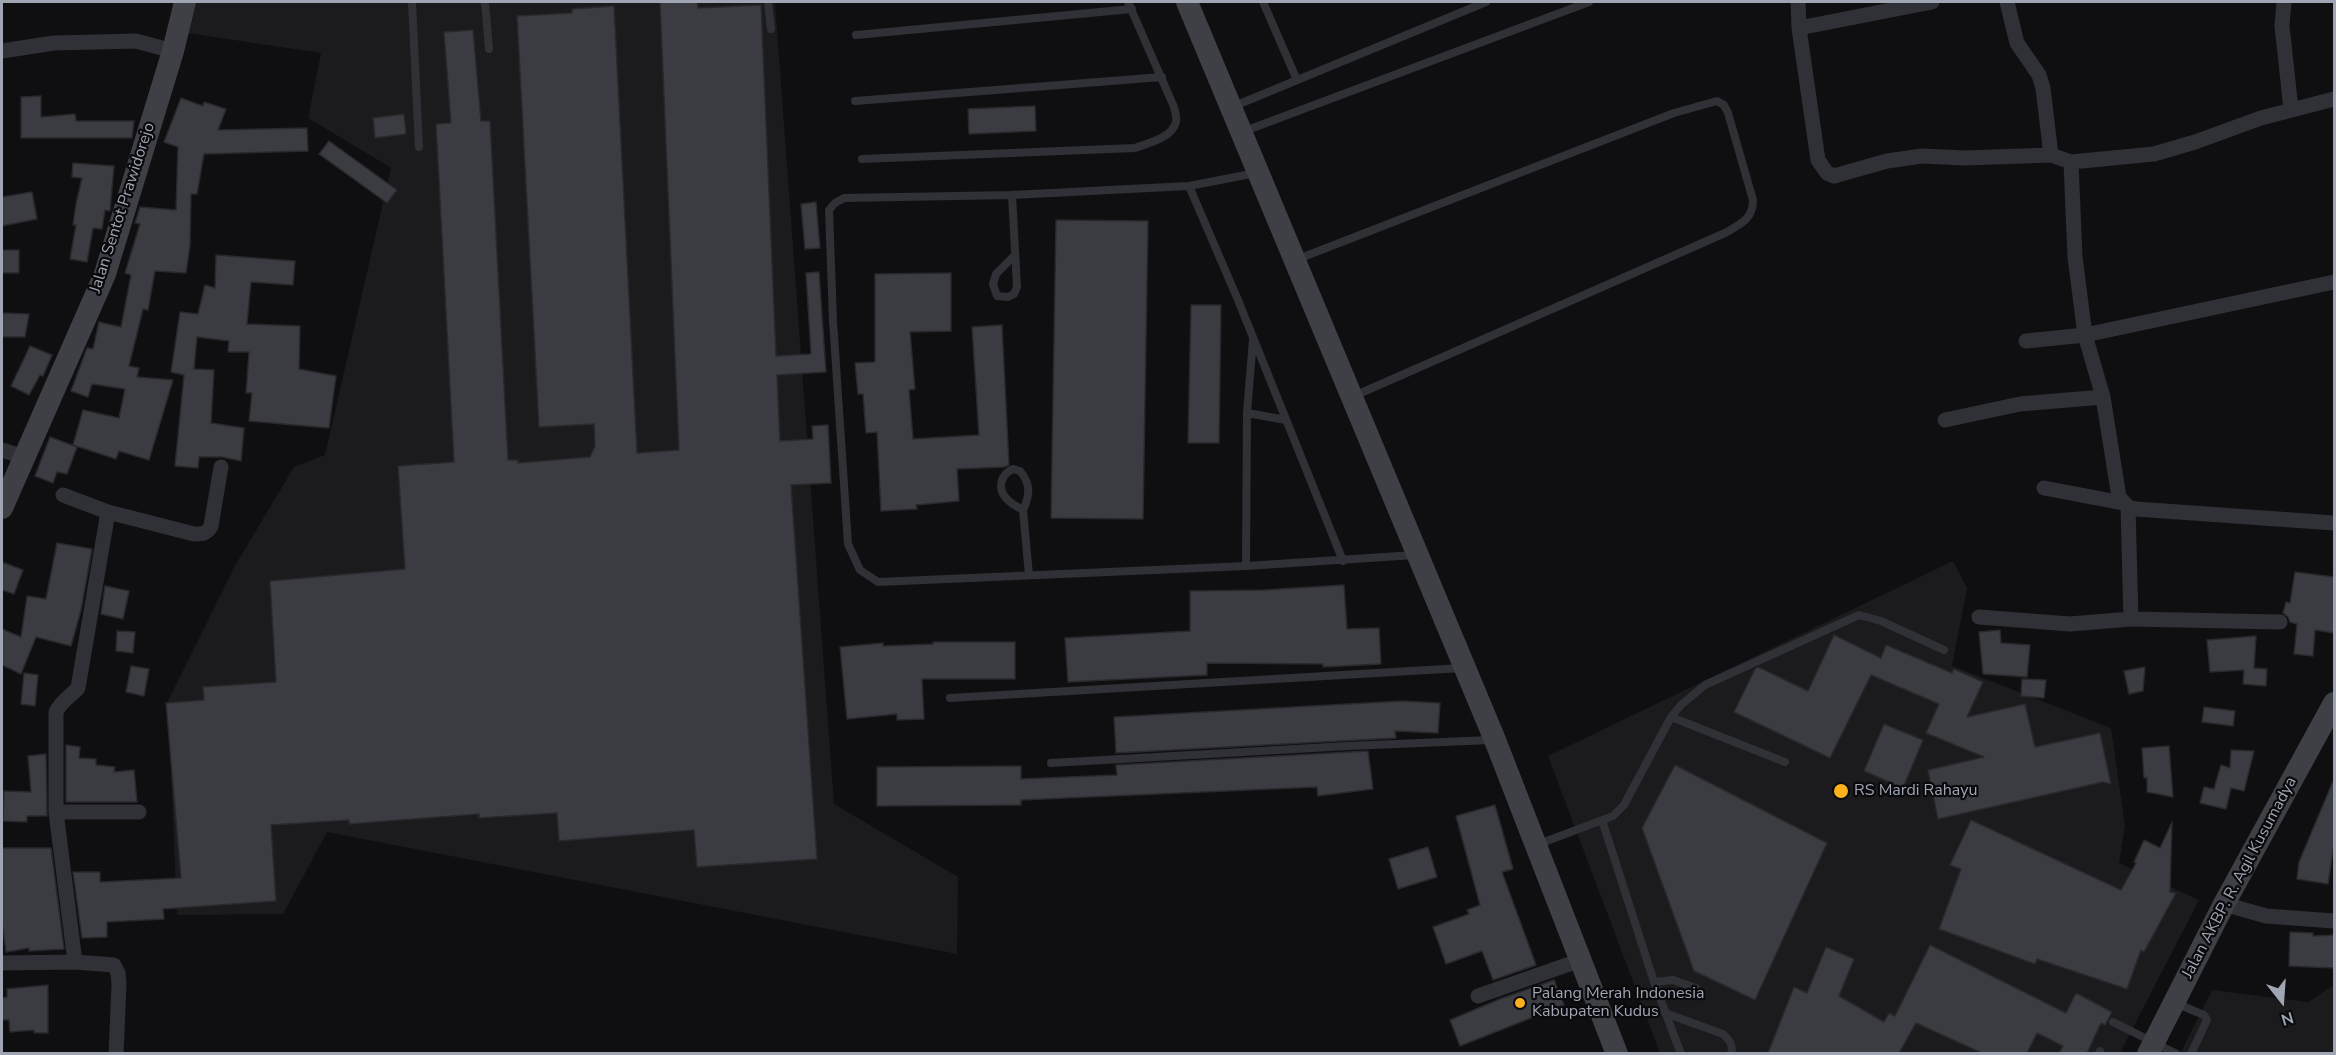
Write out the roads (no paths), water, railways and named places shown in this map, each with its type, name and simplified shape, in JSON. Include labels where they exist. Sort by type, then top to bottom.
[{"type":"main road","name":"Jalan Sentot Prawidorejo","points":[[2,508],[105,274],[173,51],[185,2]]},
{"type":"main road","points":[[1187,2],[1293,261],[1495,740],[1617,1053]]},
{"type":"main road","name":"Jalan AKBP. R. Agil Kusumadya","points":[[2151,1047],[2224,904],[2334,703]]},
{"type":"street","points":[[1798,2],[1799,28],[1818,160],[1827,173],[1834,176],[1887,161],[1922,156],[1965,158],[2051,155],[2071,162],[2154,154],[2175,149],[2261,118],[2334,99]]},
{"type":"street","points":[[1799,28],[1932,2]]},
{"type":"street","points":[[2007,2],[2017,43],[2039,75],[2043,88],[2051,155]]},
{"type":"street","points":[[2284,2],[2282,26],[2291,109]]},
{"type":"street","points":[[2,51],[54,43],[136,41],[173,51]]},
{"type":"street","points":[[2071,162],[2075,256],[2085,335],[2103,397],[2120,497],[2125,505],[2131,619]]},
{"type":"street","points":[[2026,341],[2085,335],[2334,282]]},
{"type":"street","points":[[1945,420],[2019,404],[2103,397]]},
{"type":"street","points":[[2,450],[24,457]]},
{"type":"street","points":[[63,495],[108,512],[194,534],[203,534],[209,531],[211,526],[221,467]]},
{"type":"street","points":[[2044,488],[2136,509],[2334,523]]},
{"type":"street","points":[[75,962],[56,812],[56,712],[61,702],[78,688],[108,512]]},
{"type":"street","points":[[1979,617],[2070,624],[2131,619],[2280,622]]},
{"type":"street","points":[[56,812],[139,812]]},
{"type":"street","points":[[2224,904],[2266,916],[2334,921]]},
{"type":"street","points":[[1478,996],[1581,960]]},
{"type":"street","points":[[2,963],[112,964],[117,968],[119,984],[116,1053]]},
{"type":"lane","points":[[412,2],[419,147]]},
{"type":"lane","points":[[485,2],[489,49]]},
{"type":"lane","points":[[768,2],[771,29]]},
{"type":"lane","points":[[1267,2],[1297,80]]},
{"type":"lane","points":[[1230,108],[1486,2]]},
{"type":"lane","points":[[1242,132],[1589,2]]},
{"type":"lane","points":[[856,35],[1130,5],[1174,107],[1176,122],[1170,132],[1158,140],[1135,148],[862,159]]},
{"type":"lane","points":[[855,101],[1162,77]]},
{"type":"lane","points":[[1293,261],[1674,113],[1717,101],[1728,113],[1753,200],[1753,210],[1744,222],[1725,233],[1352,397]]},
{"type":"lane","points":[[1257,172],[1189,186],[1012,195],[844,198],[835,202],[829,210],[833,321],[848,544],[860,570],[879,582],[1246,566],[1416,555]]},
{"type":"lane","points":[[1189,186],[1343,561]]},
{"type":"lane","points":[[1012,195],[1018,277],[1014,294],[1008,297],[998,296],[993,284],[996,274],[1015,255]]},
{"type":"lane","points":[[1246,566],[1247,413],[1253,338]]},
{"type":"lane","points":[[1247,413],[1286,420]]},
{"type":"lane","points":[[1023,510],[1005,498],[1001,488],[1002,478],[1007,471],[1013,469],[1020,471],[1029,486],[1028,499],[1023,510],[1029,575]]},
{"type":"lane","points":[[1536,845],[1613,816],[1624,806],[1671,717],[1680,705],[1705,685],[1859,615],[1881,621],[1944,650]]},
{"type":"lane","points":[[950,698],[1464,668]]},
{"type":"lane","points":[[1671,717],[1785,762]]},
{"type":"lane","points":[[1052,763],[1495,740]]},
{"type":"lane","points":[[1602,820],[1654,982],[1681,1053]]},
{"type":"lane","points":[[1654,982],[1673,980],[1696,988]]},
{"type":"lane","points":[[2174,1002],[2204,1015],[2207,1020],[2191,1053]]},
{"type":"lane","points":[[1665,1013],[1723,1034],[1730,1041],[1731,1053]]},
{"type":"lane","points":[[2113,1022],[2151,1047],[2177,1053]]},
{"type":"place","name":"RS Mardi Rahayu","points":[[1841,791]]},
{"type":"place","name":"Palang Merah Indonesia Kabupaten Kudus","points":[[1520,1003]]}]
